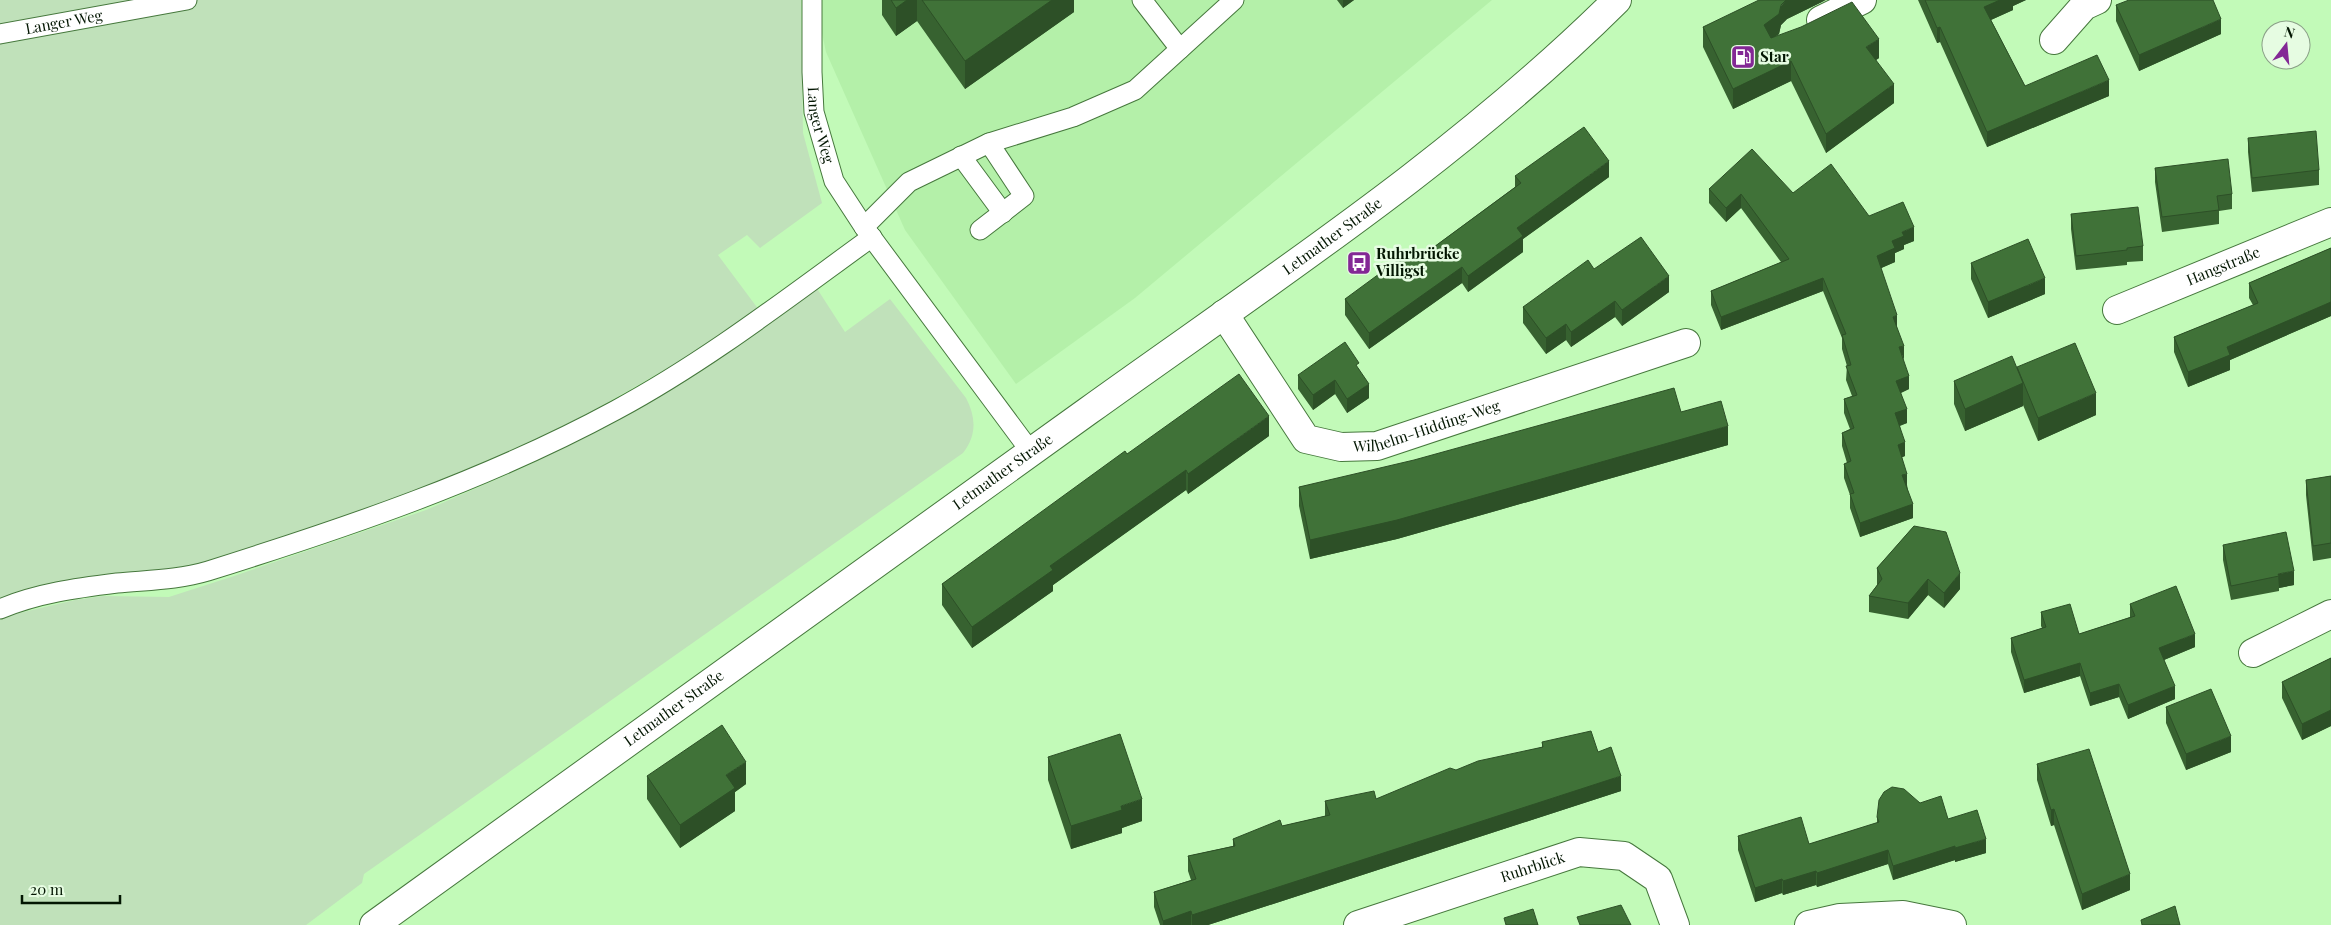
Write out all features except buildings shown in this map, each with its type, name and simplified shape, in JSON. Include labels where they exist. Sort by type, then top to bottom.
[{"type":"main road","name":"Letmather Straße","points":[[374,925],[1224,314],[1448,150],[1564,52],[1617,0]]},
{"type":"main road","points":[[1802,29],[1862,0]]},
{"type":"main road","points":[[2054,40],[2084,6],[2097,0]]},
{"type":"main road","name":"Hangstraße","points":[[2117,310],[2331,222]]},
{"type":"main road","name":"Wilhelm-Hidding-Weg","points":[[1224,314],[1306,439],[1340,447],[1377,446],[1686,344]]},
{"type":"main road","points":[[2253,653],[2331,614]]},
{"type":"main road","name":"Ruhrblick","points":[[1358,925],[1579,852],[1624,856],[1658,880],[1675,925]]},
{"type":"main road","points":[[1809,925],[1840,918],[1903,915],[1952,925]]},
{"type":"lane","name":"Langer Weg","points":[[0,34],[187,0]]},
{"type":"lane","name":"Langer Weg","points":[[812,0],[814,112],[834,181],[868,232],[1030,452]]},
{"type":"lane","points":[[1142,0],[1180,49]]},
{"type":"lane","points":[[0,609],[44,593],[119,583],[163,581],[205,572],[332,530],[438,492],[540,450],[618,409],[716,349],[868,232],[909,182],[989,143],[1073,117],[1135,90],[1234,0]]},
{"type":"lane","points":[[980,230],[1024,196],[989,143]]},
{"type":"lane","points":[[961,156],[1003,213]]},
{"type":"shaded area","points":[[0,0],[801,0],[803,133],[822,203],[760,248],[747,235],[718,255],[759,310],[694,353],[556,432],[420,491],[209,562],[0,602]]},
{"type":"shaded area","points":[[815,0],[1492,0],[1135,298],[1016,384],[905,230],[826,52]]},
{"type":"shaded area","points":[[816,287],[845,332],[890,299],[966,398],[972,412],[974,426],[971,439],[963,453],[364,874],[362,883],[306,925],[0,925],[0,620],[15,614],[75,600],[103,596],[169,597],[426,510],[527,466],[611,423],[714,362]]},
{"type":"place","name":"Star","points":[[1743,57]]},
{"type":"place","name":"Ruhrbrücke Villigst","points":[[1359,263]]}]
